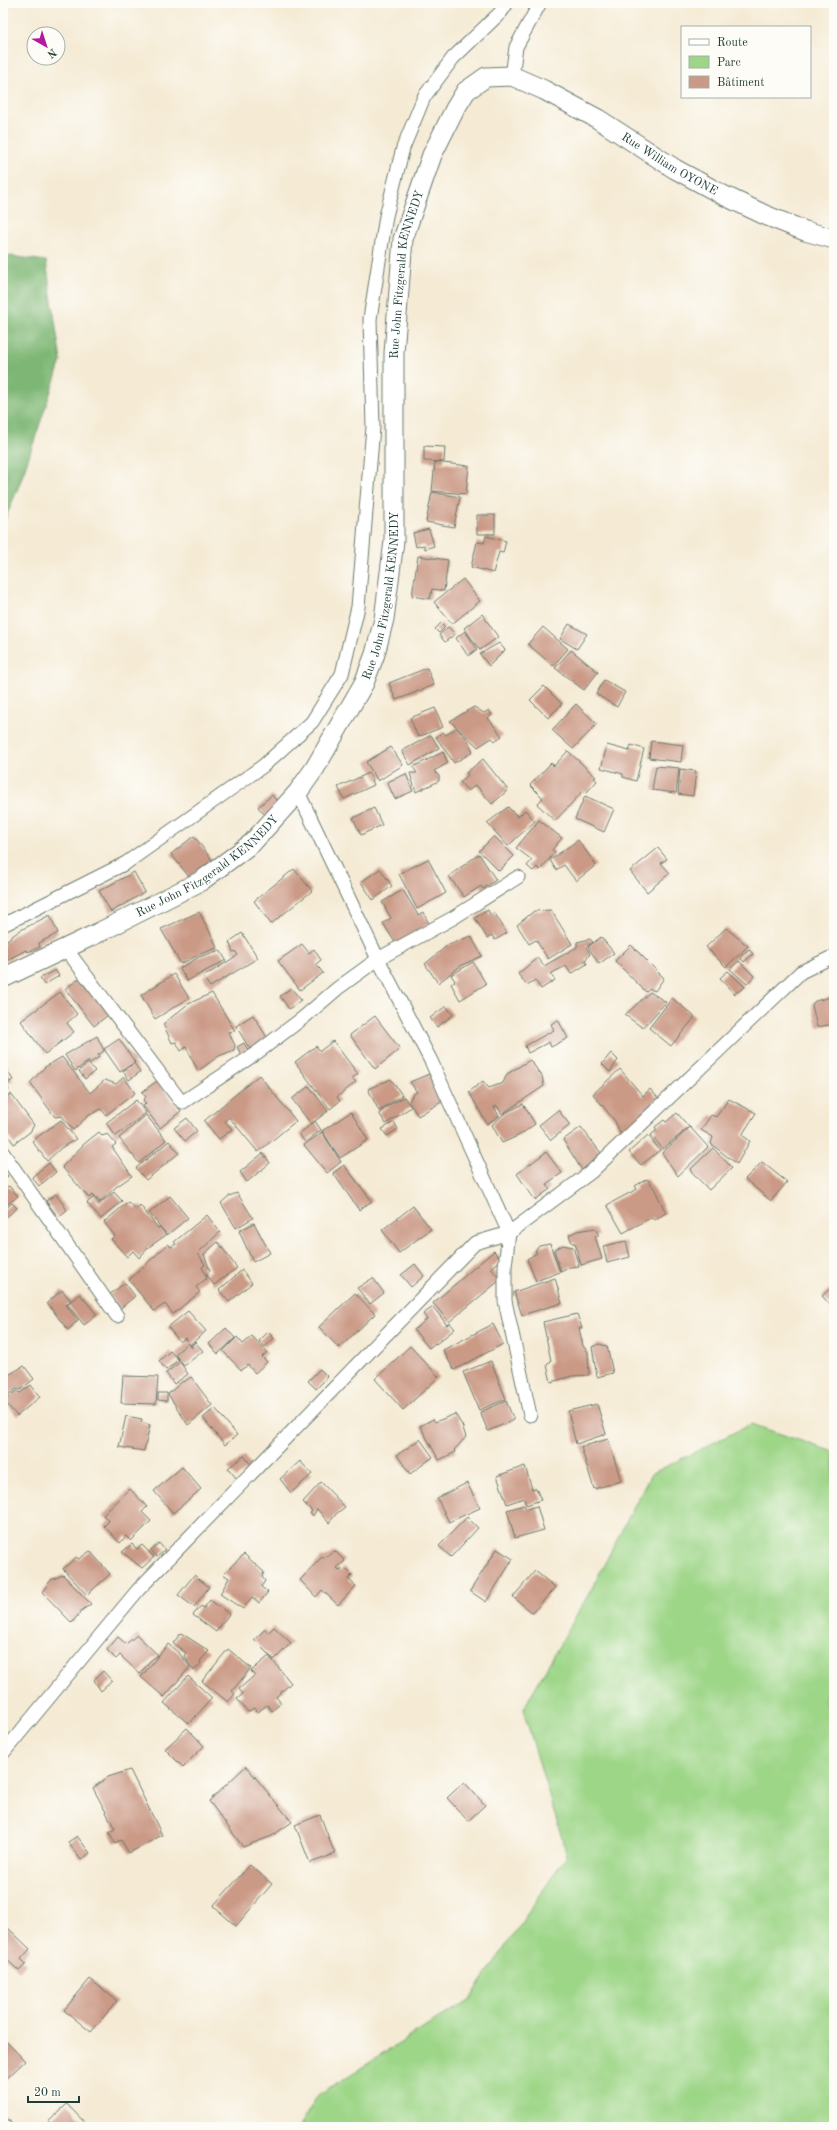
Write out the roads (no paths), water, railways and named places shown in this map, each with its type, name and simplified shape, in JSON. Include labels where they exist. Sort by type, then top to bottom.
[{"type":"street","points":[[3,925],[126,864],[263,766],[312,722],[342,674],[358,607],[373,427],[370,319],[386,216],[403,148],[424,97],[453,58],[501,12],[507,3]]},
{"type":"street","points":[[512,76],[516,47],[540,3]]},
{"type":"street","name":"Rue William OYONE","points":[[512,76],[544,90],[610,126],[675,169],[723,195],[765,215],[805,231],[834,239]]},
{"type":"street","name":"Rue John Fitzgerald KENNEDY","points":[[3,978],[66,949],[201,880],[252,843],[298,792],[315,768],[364,683],[375,654],[384,619],[394,541],[394,353],[403,239],[432,155],[466,91],[486,77],[512,76]]},
{"type":"street","points":[[298,792],[378,959],[431,1061],[509,1233],[505,1266],[504,1302],[530,1415]]},
{"type":"street","points":[[66,949],[179,1099],[183,1102],[258,1052],[303,1018],[338,988],[378,959],[453,918],[518,877]]},
{"type":"street","points":[[3,1753],[138,1590],[210,1514],[475,1243],[509,1233],[591,1172],[802,972],[833,956]]},
{"type":"street","points":[[3,1153],[116,1316]]}]
